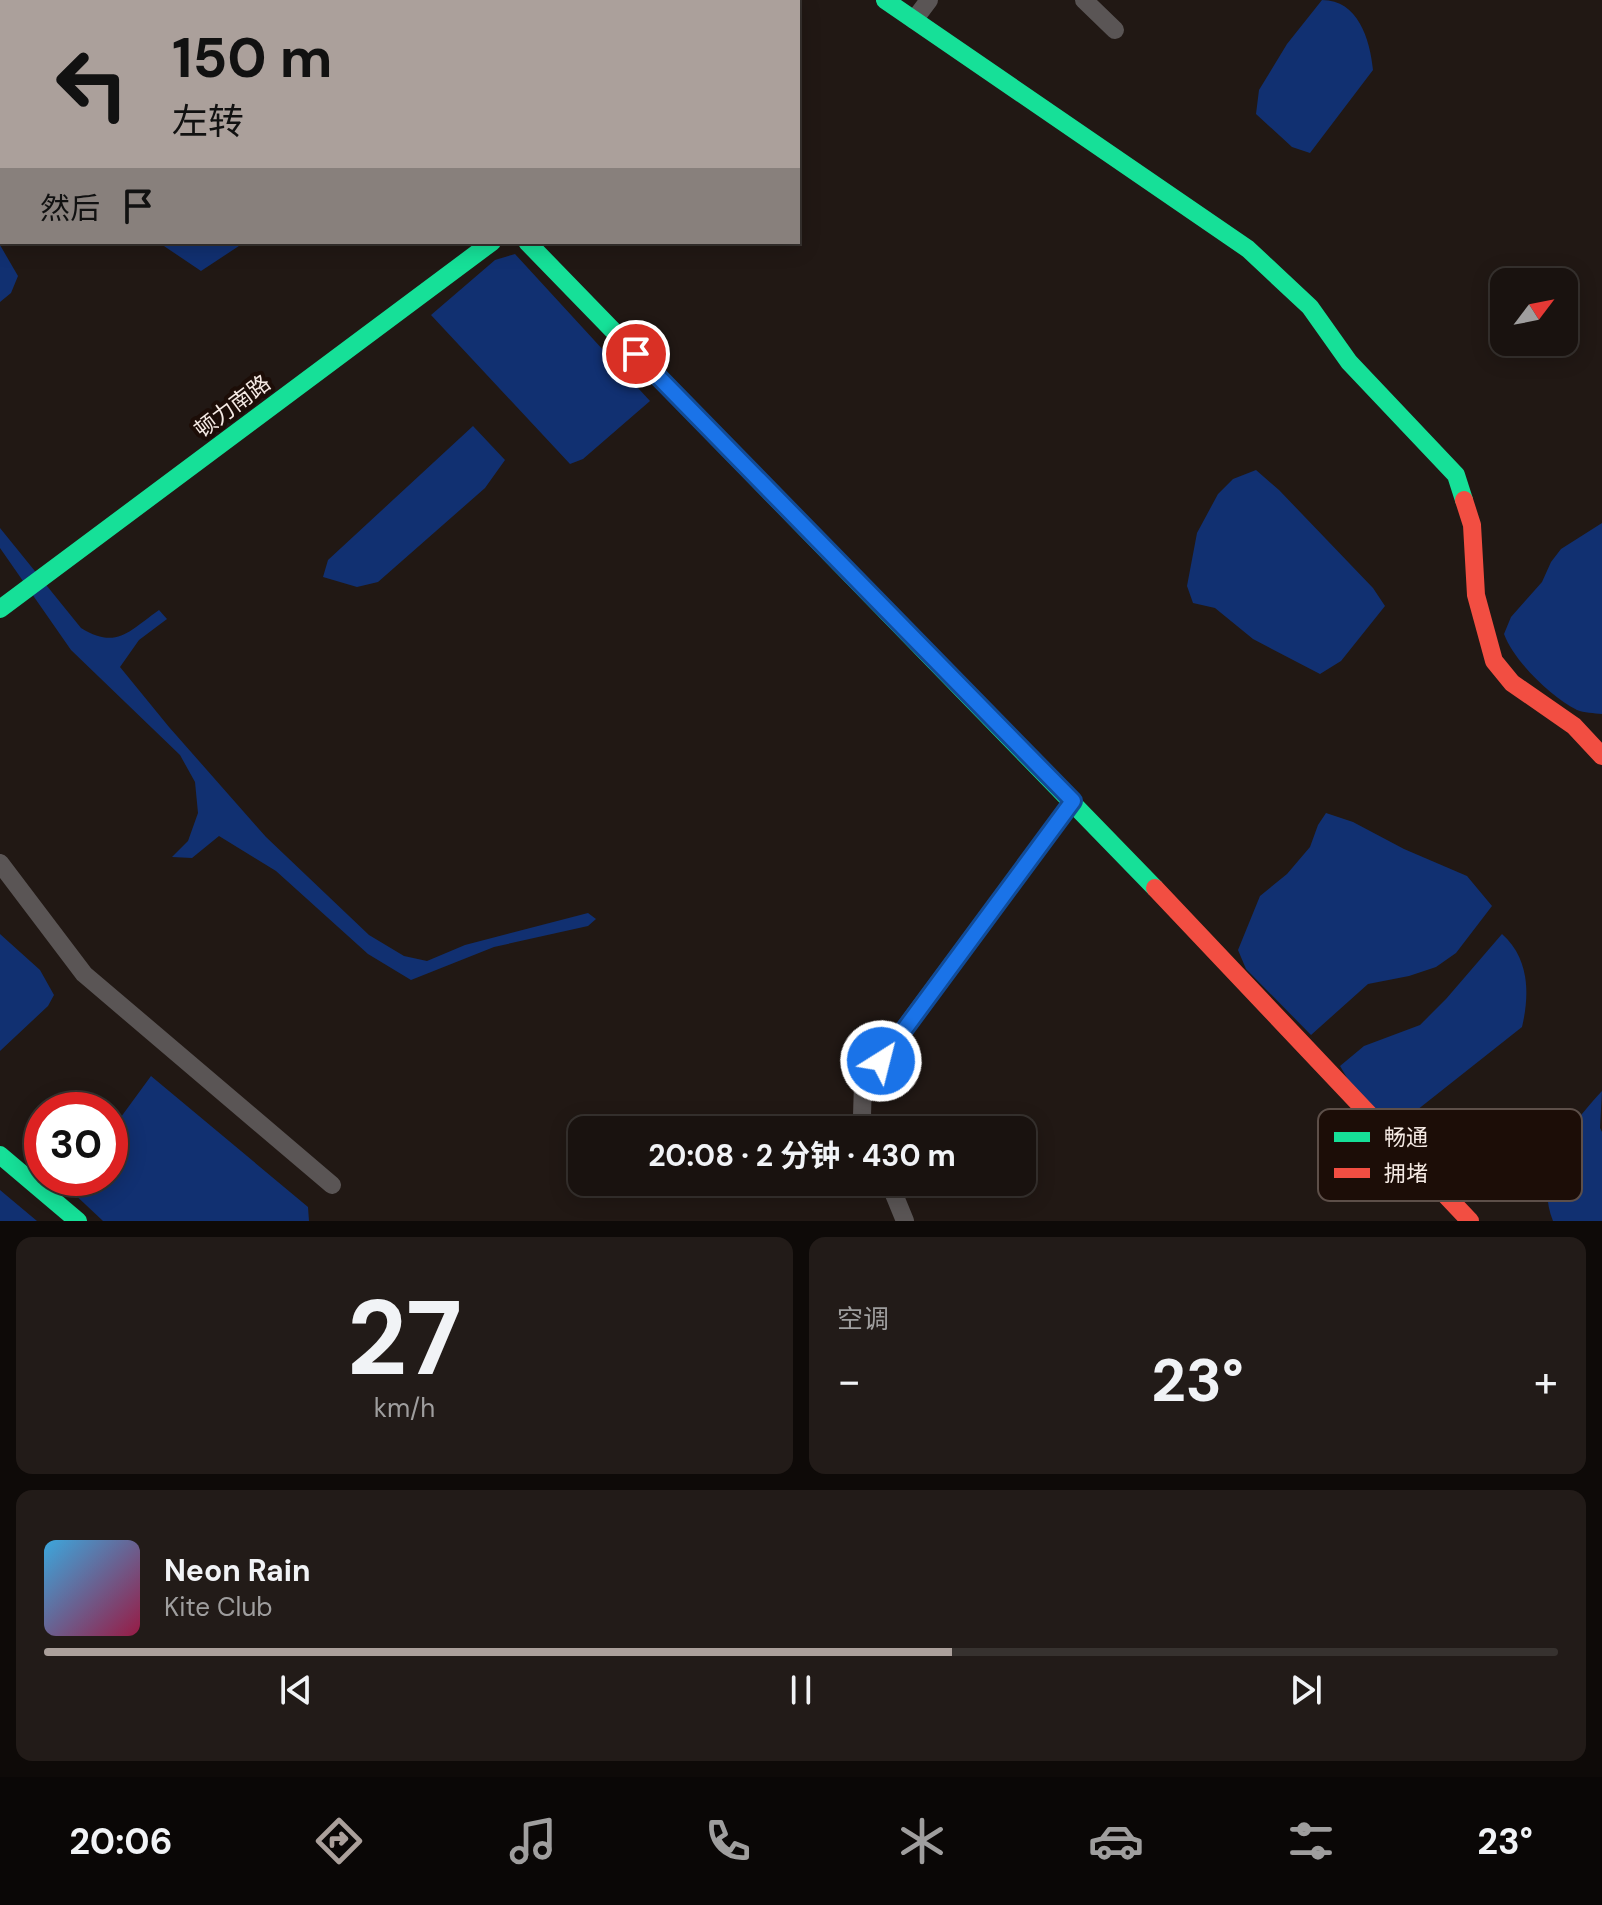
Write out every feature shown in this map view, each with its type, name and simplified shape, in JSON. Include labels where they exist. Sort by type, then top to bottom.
[{"type":"street","points":[[885,0],[1248,249],[1310,307],[1349,362],[1456,475],[1472,525],[1476,595],[1494,661],[1512,683],[1574,726],[1602,756]]},
{"type":"street","points":[[914,20],[929,0]]},
{"type":"street","points":[[1084,0],[1115,30]]},
{"type":"street","name":"顿力南路","points":[[0,609],[489,244]]},
{"type":"street","points":[[529,244],[1073,801],[1364,1109]]},
{"type":"street","points":[[862,1116],[863,1084],[1073,801]]},
{"type":"street","points":[[0,863],[84,974],[332,1185]]},
{"type":"street","points":[[0,1155],[78,1221]]},
{"type":"street","points":[[895,1196],[905,1221]]},
{"type":"street","points":[[1451,1201],[1470,1221]]},
{"type":"water","points":[[1322,0],[1345,7],[1360,23],[1369,46],[1373,70],[1310,153],[1292,147],[1256,114],[1259,90],[1287,44]]},
{"type":"water","points":[[161,244],[242,244],[201,271]]},
{"type":"water","points":[[0,245],[18,276],[11,293],[0,302]]},
{"type":"water","points":[[515,254],[650,401],[583,459],[570,464],[431,315],[495,260]]},
{"type":"water","points":[[473,426],[505,460],[485,488],[378,582],[357,587],[323,577],[328,560]]},
{"type":"water","points":[[1256,470],[1373,588],[1385,606],[1341,661],[1320,674],[1253,639],[1215,608],[1193,603],[1187,586],[1197,533],[1218,494],[1233,479]]},
{"type":"water","points":[[1602,523],[1602,714],[1577,710],[1556,696],[1534,677],[1504,634],[1511,617],[1542,582],[1561,549]]},
{"type":"water","points":[[0,528],[81,628],[114,638],[131,631],[159,610],[167,619],[139,640],[120,667],[266,837],[369,935],[404,956],[427,961],[465,945],[588,913],[596,919],[588,926],[494,947],[411,980],[368,954],[276,871],[219,836],[192,858],[172,857],[188,841],[198,813],[195,782],[180,755],[71,650],[0,548]]},
{"type":"water","points":[[1326,813],[1353,822],[1404,849],[1467,876],[1492,906],[1456,953],[1436,967],[1368,984],[1311,1035],[1246,969],[1238,950],[1260,896],[1287,874],[1310,847]]},
{"type":"water","points":[[0,934],[40,970],[54,995],[48,1006],[0,1051]]},
{"type":"water","points":[[1502,934],[1511,943],[1525,977],[1526,1002],[1522,1027],[1418,1109],[1365,1109],[1340,1066],[1364,1046],[1420,1025]]},
{"type":"water","points":[[151,1076],[308,1207],[309,1221],[103,1221],[76,1196],[128,1196],[128,1107]]},
{"type":"water","points":[[1602,1091],[1602,1221],[1553,1221],[1548,1201],[1582,1201],[1582,1114]]},
{"type":"water","points":[[0,1190],[37,1221],[0,1221]]},
{"type":"traffic: fast","points":[[885,0],[1248,249],[1310,307],[1349,362],[1456,475],[1464,500]]},
{"type":"traffic: fast","points":[[0,609],[489,244]]},
{"type":"traffic: fast","points":[[529,244],[1155,888]]},
{"type":"traffic: fast","points":[[0,1155],[78,1221]]},
{"type":"traffic: jam","points":[[1464,500],[1472,525],[1476,595],[1494,661],[1512,683],[1574,726],[1602,756]]},
{"type":"traffic: jam","points":[[1155,888],[1364,1109]]},
{"type":"traffic: jam","points":[[1451,1201],[1470,1221]]},
{"type":"route","points":[[636,354],[1073,801],[881,1061]]}]
